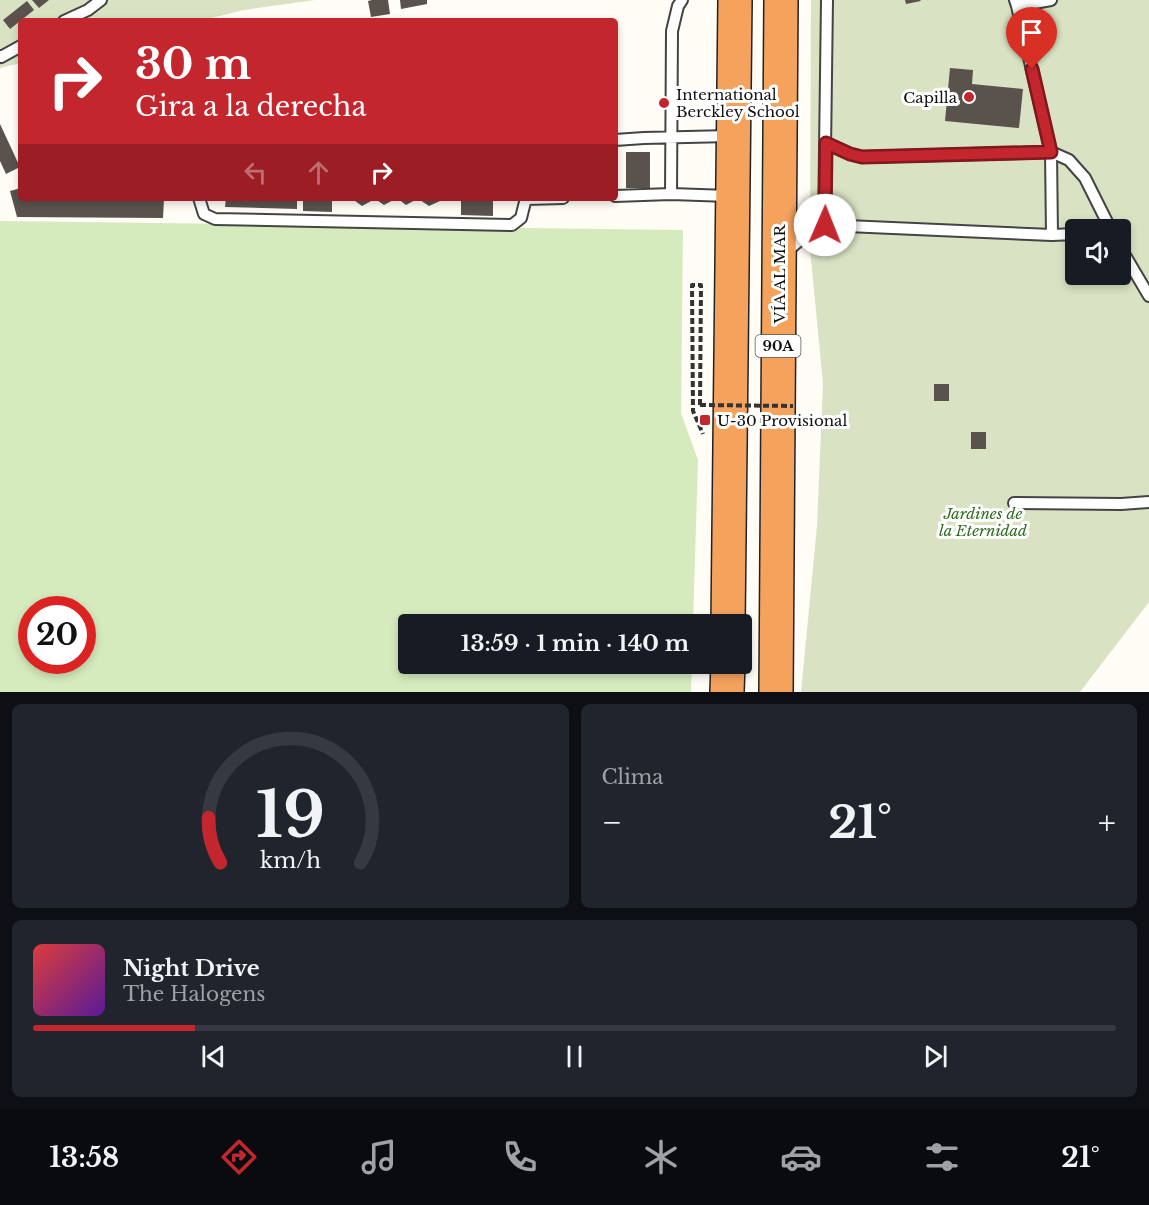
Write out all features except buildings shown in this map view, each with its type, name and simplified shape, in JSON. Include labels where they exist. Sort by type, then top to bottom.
[{"type":"highway","points":[[728,614],[735,0]]},
{"type":"highway","name":"VÍA AL MAR","points":[[776,692],[781,0]]},
{"type":"highway","points":[[727,692],[728,674]]},
{"type":"lane","points":[[71,18],[88,10],[101,0]]},
{"type":"lane","points":[[671,194],[672,32],[678,6],[682,0]]},
{"type":"lane","points":[[825,225],[827,0]]},
{"type":"lane","points":[[1051,0],[1016,3],[1051,152],[1052,235]]},
{"type":"lane","points":[[0,56],[18,48]]},
{"type":"lane","points":[[618,140],[733,136]]},
{"type":"lane","points":[[826,143],[862,157],[1051,152],[1069,160],[1085,178],[1106,219]]},
{"type":"lane","points":[[618,196],[671,194],[733,196]]},
{"type":"lane","points":[[200,201],[204,214],[214,219],[512,225],[521,218],[525,201]]},
{"type":"lane","points":[[779,258],[805,236],[825,225],[1065,234]]},
{"type":"lane","points":[[1131,266],[1149,296]]},
{"type":"lane","points":[[1014,503],[1149,502]]},
{"type":"path","points":[[693,411],[692,285],[701,285],[700,405],[793,406]]},
{"type":"green space","points":[[0,0],[315,0],[244,10],[211,18],[18,18],[18,64],[0,68]]},
{"type":"green space","name":"Jardines de la Eternidad","points":[[811,0],[1149,0],[1149,602],[1080,692],[801,692],[817,526],[823,384],[810,249]]},
{"type":"green space","points":[[0,221],[683,230],[681,413],[698,460],[693,614],[398,614],[398,674],[692,674],[691,692],[0,692]]},
{"type":"place","name":"Capilla","points":[[969,97]]},
{"type":"place","name":"International Berckley School","points":[[664,103]]},
{"type":"place","name":"U-30 Provisional","points":[[705,420]]},
{"type":"route","points":[[825,225],[826,143],[862,157],[1051,152],[1032,69]]}]
